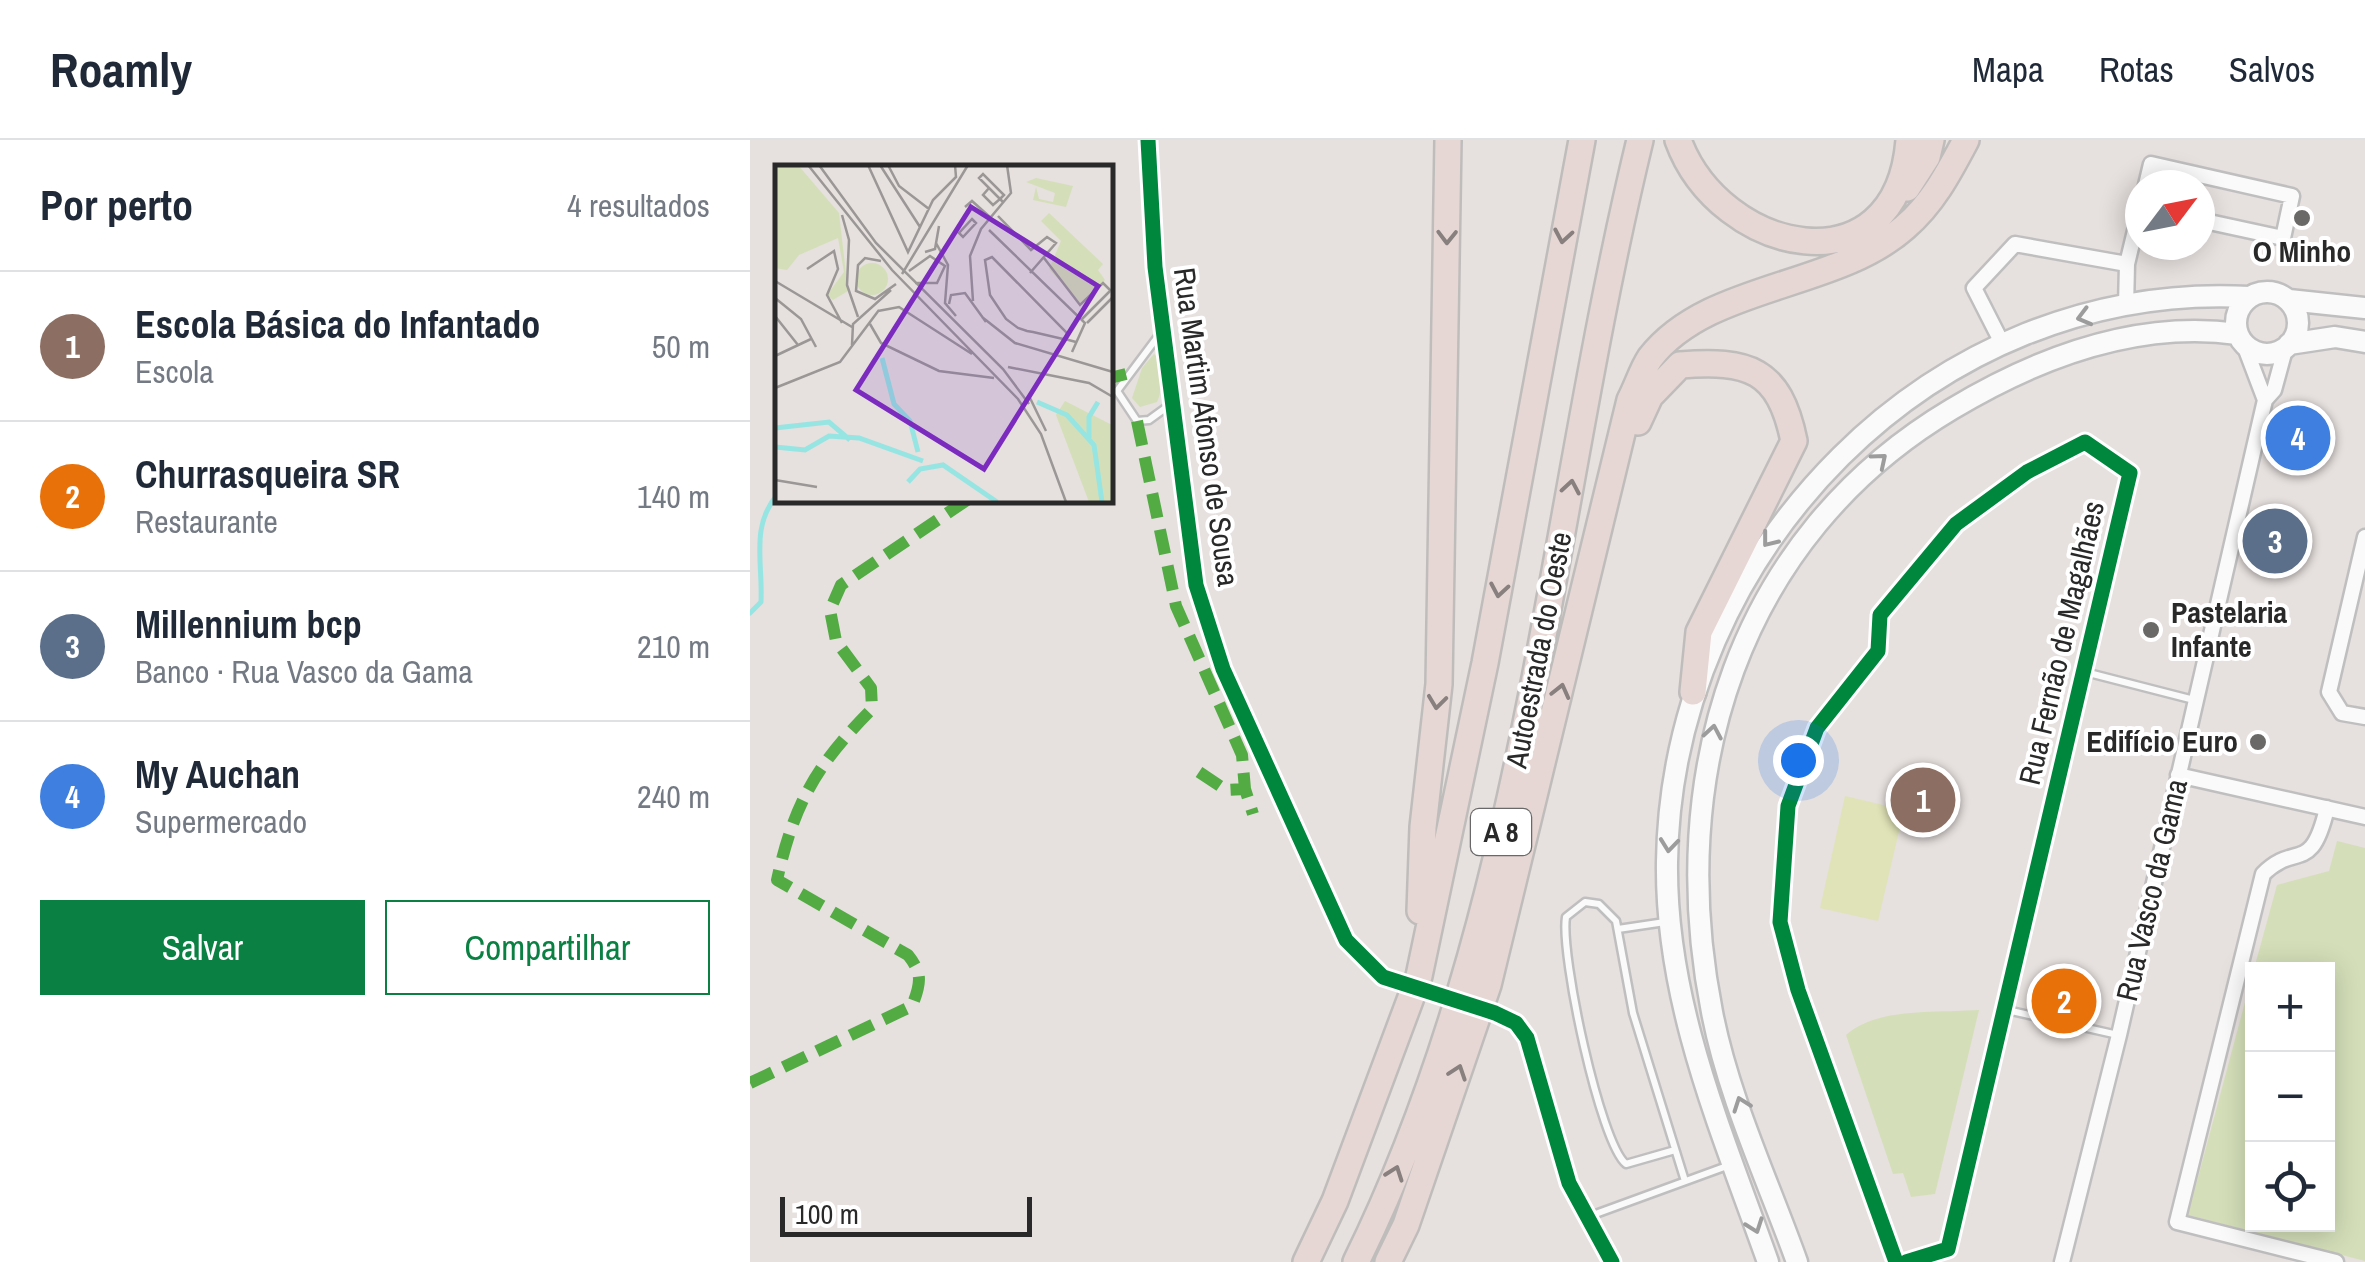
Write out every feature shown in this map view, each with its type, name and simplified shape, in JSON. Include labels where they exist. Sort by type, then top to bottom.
[{"type":"highway","points":[[1419,976],[1422,827],[1440,665],[1448,140]]},
{"type":"highway","name":"Autoestrada do Oeste","points":[[1306,1262],[1335,1201],[1419,976],[1485,663],[1582,140]]},
{"type":"highway","name":"Autoestrada do Oeste","points":[[1356,1262],[1380,1212],[1465,982],[1538,673],[1588,385],[1640,140]]},
{"type":"highway","points":[[1678,140],[1689,170],[1714,202],[1745,224],[1784,238],[1814,242],[1844,240],[1886,210],[1916,177],[1931,140]]},
{"type":"highway","points":[[1886,210],[1904,170],[1909,140]]},
{"type":"highway","points":[[1388,1262],[1406,1225],[1488,985],[1616,472],[1630,400],[1650,359],[1688,325],[1858,258],[1904,228],[1936,194],[1966,140]]},
{"type":"highway","points":[[1616,472],[1650,396],[1680,365],[1729,361],[1765,377],[1788,410],[1794,441],[1698,632],[1692,692]]},
{"type":"main road","points":[[1768,1262],[1686,1024],[1671,921],[1668,846],[1692,692],[1756,556],[1840,456],[1896,407],[2003,345],[2126,307],[2206,296],[2250,297],[2270,292],[2289,300],[2365,308]]},
{"type":"main road","points":[[2240,338],[2237,314],[2250,297]]},
{"type":"main road","points":[[2288,345],[2298,322],[2289,300]]},
{"type":"main road","points":[[1797,1262],[1712,1017],[1702,956],[1696,862],[1717,708],[1740,650],[1780,572],[1818,521],[1859,478],[1918,431],[2028,369],[2108,342],[2154,333],[2206,330],[2240,338],[2268,354],[2288,345],[2335,337],[2365,342]]},
{"type":"main road","points":[[1797,504],[1818,521]]},
{"type":"street","name":"Rua Martim Afonso de Sousa","points":[[1148,140],[1155,267],[1166,326],[1171,404],[1196,585],[1223,669],[1346,940],[1383,977]]},
{"type":"street","points":[[2150,170],[2152,164],[2178,170]]},
{"type":"street","points":[[2215,178],[2292,196],[2283,238],[2215,223]]},
{"type":"street","points":[[2003,345],[1974,288],[2015,244],[2127,264]]},
{"type":"street","points":[[2126,307],[2128,260]]},
{"type":"street","points":[[2240,338],[2265,400]]},
{"type":"street","name":"Rua Vasco da Gama","points":[[2062,1262],[2120,1035],[2265,400],[2274,390],[2288,345]]},
{"type":"street","name":"Rua Fernão de Magalhães","points":[[1896,1262],[1798,990],[1780,922],[1788,806],[1817,728],[1878,651],[1880,615],[1956,524],[2026,472],[2085,442],[2130,473],[1948,1249],[1906,1262]]},
{"type":"street","points":[[2365,537],[2329,692],[2342,712],[2365,717]]},
{"type":"street","points":[[2178,775],[2365,816]]},
{"type":"street","points":[[2327,808],[2317,843],[2300,857],[2264,874],[2177,1222],[2336,1262]]},
{"type":"street","points":[[1496,1013],[1516,1024],[1527,1038],[1569,1183],[1612,1262]]},
{"type":"lane","points":[[1166,326],[1117,392],[1137,421],[1149,420],[1171,404]]},
{"type":"lane","points":[[2084,671],[2196,700]]},
{"type":"lane","points":[[1675,1150],[1626,1164],[1619,1158],[1599,1104],[1574,1004],[1564,932],[1566,917],[1586,902],[1609,910],[1618,930],[1632,1013],[1685,1181]]},
{"type":"lane","points":[[1618,930],[1671,921]]},
{"type":"lane","points":[[2007,1010],[2120,1035]]},
{"type":"lane","points":[[1590,1216],[1733,1164]]},
{"type":"green space","points":[[1154,354],[1162,369],[1159,396],[1157,402],[1140,407],[1132,398],[1142,368]]},
{"type":"green space","points":[[1845,796],[1904,810],[1878,921],[1820,908]]},
{"type":"green space","points":[[2337,841],[2365,848],[2365,1261],[2253,1232],[2335,1232],[2335,962],[2256,962],[2277,885],[2329,871]]},
{"type":"green space","points":[[2245,1002],[2245,1230],[2188,1215]]},
{"type":"green space","points":[[1979,1010],[1935,1194],[1911,1197],[1903,1173],[1893,1174],[1846,1035],[1859,1026],[1891,1016]]},
{"type":"waterway","points":[[750,613],[761,602],[761,532],[775,498]]},
{"type":"tunnel","points":[[1383,977],[1461,1002]]},
{"type":"marked path","points":[[1112,378],[1126,374]]},
{"type":"marked path","points":[[1137,421],[1176,606],[1242,755],[1245,789],[1253,814]]},
{"type":"marked path","points":[[750,1083],[912,1006],[915,998],[918,973],[908,955],[777,880],[791,829],[810,786],[836,748],[872,709],[871,688],[836,641],[830,610],[841,585],[964,502]]},
{"type":"marked path","points":[[1199,772],[1226,790],[1245,789]]},
{"type":"cycle path","points":[[1148,140],[1155,267],[1196,585],[1223,669],[1346,940],[1383,977],[1495,1013],[1516,1023],[1527,1038],[1569,1183],[1612,1262]]},
{"type":"cycle path","points":[[1896,1262],[1798,990],[1780,922],[1788,806],[1817,728],[1878,651],[1880,615],[1956,524],[2027,472],[2085,442],[2130,473],[1948,1249],[1906,1262]]},
{"type":"place","name":"O Minho","points":[[2302,218]]},
{"type":"place","name":"My Auchan","points":[[2298,438]]},
{"type":"place","name":"Millennium bcp","points":[[2275,541]]},
{"type":"place","name":"Pastelaria Infante","points":[[2151,630]]},
{"type":"place","name":"Edifício Euro","points":[[2258,742]]},
{"type":"place","name":"Escola Básica do Infantado","points":[[1923,800]]},
{"type":"place","name":"Churrasqueira SR","points":[[2064,1001]]}]
